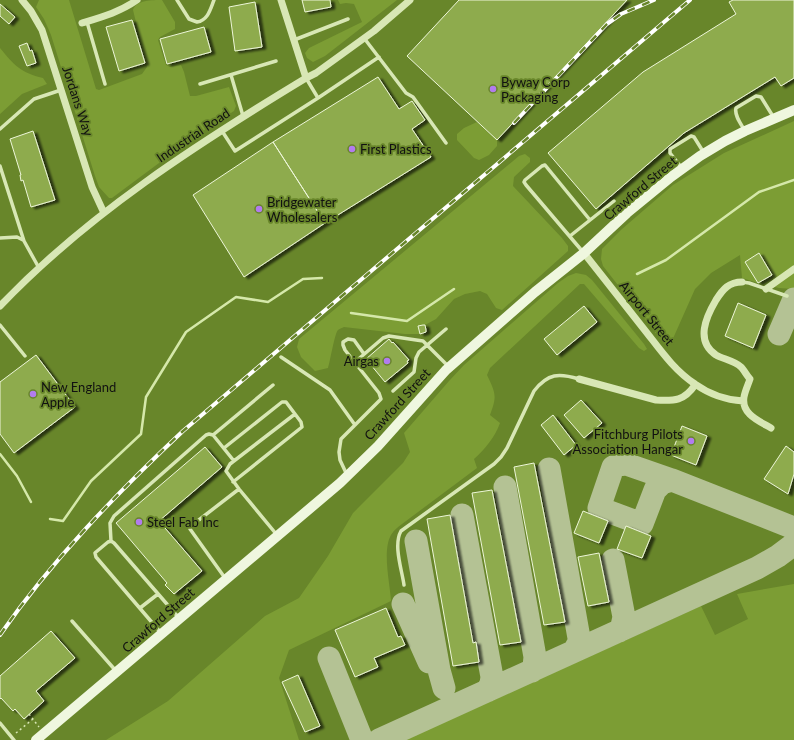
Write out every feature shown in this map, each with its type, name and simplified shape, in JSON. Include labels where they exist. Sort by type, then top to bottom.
[{"type":"main road","name":"Crawford Street","points":[[36,740],[348,476],[378,446],[449,367],[535,292],[584,253],[627,213],[682,169],[705,153],[745,131],[794,110]]},
{"type":"street","name":"Jordans Way","points":[[22,0],[31,11],[42,30],[92,187],[104,213]]},
{"type":"street","points":[[84,23],[117,12],[137,0]]},
{"type":"street","points":[[280,0],[306,78]]},
{"type":"street","name":"Industrial Road","points":[[0,306],[39,268],[104,213],[221,130],[306,78],[316,74],[364,38],[410,0]]},
{"type":"street","name":"Airport Street","points":[[584,253],[673,365],[685,377],[695,384],[723,398],[744,401]]},
{"type":"street","points":[[766,289],[794,269]]},
{"type":"street","points":[[742,282],[733,283],[724,288],[715,302],[703,331],[711,351],[740,367],[750,380],[744,396],[745,409],[750,416],[771,428]]},
{"type":"street","points":[[580,379],[656,400],[669,401],[689,394],[695,384]]},
{"type":"lane","points":[[177,0],[189,19],[197,22],[205,19],[214,0]]},
{"type":"lane","points":[[294,40],[348,19]]},
{"type":"lane","points":[[84,23],[106,84]]},
{"type":"lane","points":[[364,38],[406,93],[413,97],[446,143]]},
{"type":"lane","points":[[221,130],[236,151],[378,57]]},
{"type":"lane","points":[[200,84],[276,62]]},
{"type":"lane","points":[[230,75],[243,116]]},
{"type":"lane","points":[[306,78],[318,98]]},
{"type":"lane","points":[[0,129],[34,99],[61,90]]},
{"type":"lane","points":[[745,131],[735,114],[735,110],[756,96],[761,96],[774,119]]},
{"type":"lane","points":[[682,169],[670,153],[670,149],[691,136],[694,137],[705,153]]},
{"type":"lane","points":[[584,253],[524,182],[545,165],[590,220]]},
{"type":"lane","points":[[0,166],[24,241],[39,268]]},
{"type":"lane","points":[[570,236],[614,201]]},
{"type":"lane","points":[[0,238],[17,237],[24,241]]},
{"type":"lane","points":[[742,282],[750,283],[787,296]]},
{"type":"lane","points":[[0,326],[25,356]]},
{"type":"lane","points":[[393,391],[412,375],[415,369],[417,355],[446,329]]},
{"type":"lane","points":[[355,362],[386,337],[421,340],[428,344],[449,367]]},
{"type":"lane","points":[[348,476],[340,460],[341,439],[381,399],[379,393],[345,350],[343,345],[345,340],[354,340],[364,354]]},
{"type":"lane","points":[[281,357],[330,390],[355,425]]},
{"type":"lane","points":[[404,586],[398,546],[398,537],[401,531],[494,464],[501,457],[507,448],[531,396],[540,383],[559,374],[580,379]]},
{"type":"lane","points":[[180,619],[111,541],[110,523],[114,516],[206,435],[213,435],[273,385]]},
{"type":"lane","points":[[224,448],[282,402],[286,402],[301,422],[302,427],[234,482]]},
{"type":"lane","points":[[278,536],[226,471],[230,464],[295,414]]},
{"type":"lane","points":[[213,435],[234,461]]},
{"type":"lane","points":[[226,578],[190,529],[191,526],[239,489]]},
{"type":"lane","points":[[111,541],[95,553],[96,557],[162,634]]},
{"type":"lane","points":[[140,608],[158,594]]},
{"type":"lane","points":[[72,621],[117,672]]},
{"type":"lane","points":[[0,723],[13,738]]},
{"type":"path","points":[[29,714],[44,733]]},
{"type":"path","points":[[13,738],[33,719]]},
{"type":"green space","points":[[39,0],[69,0],[96,89],[99,90],[142,74],[147,67],[133,10],[137,4],[141,2],[162,0],[175,22],[175,29],[160,37],[158,40],[166,65],[170,67],[181,65],[190,96],[196,96],[229,87],[236,106],[234,111],[198,134],[112,198],[109,198],[99,187],[95,176],[51,35],[44,19],[36,7]]},
{"type":"green space","points":[[338,0],[397,0],[325,56],[313,62],[307,58],[305,53],[309,48],[362,22],[354,4],[340,4]]},
{"type":"green space","points":[[0,48],[18,68],[29,74],[43,78],[47,84],[22,94],[0,114]]},
{"type":"green space","points":[[794,121],[794,289],[775,287],[772,275],[759,253],[745,262],[758,283],[742,278],[740,255],[711,273],[695,289],[671,343],[664,344],[603,266],[601,259],[602,249],[622,229],[673,185],[724,153]]},
{"type":"green space","points":[[477,122],[497,140],[497,146],[489,155],[479,160],[474,158],[457,140],[457,134],[464,128]]},
{"type":"green space","points":[[525,154],[530,158],[530,162],[514,177],[513,186],[562,238],[568,246],[568,251],[502,310],[496,308],[487,294],[480,291],[465,294],[454,299],[436,319],[425,325],[418,326],[420,334],[405,334],[344,327],[337,332],[328,368],[315,371],[301,357],[297,347],[299,339],[519,156]]},
{"type":"green space","points":[[576,273],[586,275],[592,280],[647,349],[644,351],[639,348],[584,284],[580,284],[490,368],[487,375],[494,391],[494,403],[490,415],[500,423],[498,428],[489,442],[474,459],[477,468],[399,526],[391,535],[387,550],[387,567],[391,601],[289,650],[279,678],[299,740],[106,740],[168,701],[265,616],[299,598],[328,556],[353,513],[403,463],[410,452],[404,433],[464,365],[558,283],[568,276]]},
{"type":"green space","points":[[794,584],[794,740],[405,740],[701,606],[715,635],[748,619],[737,594]]},
{"type":"building","points":[[302,0],[330,0],[331,7],[305,12]]},
{"type":"building","name":"Byway Corp Packaging","points":[[459,0],[627,0],[497,140],[407,56]]},
{"type":"building","points":[[733,0],[794,0],[794,78],[781,86],[775,77],[684,133],[596,209],[548,153],[643,72],[736,14],[729,2]]},
{"type":"building","points":[[255,2],[262,47],[235,51],[229,7]]},
{"type":"building","points":[[0,4],[15,17],[9,24],[0,16]]},
{"type":"building","points":[[132,20],[145,63],[119,71],[106,27]]},
{"type":"building","points":[[204,27],[211,52],[167,64],[160,39]]},
{"type":"building","points":[[27,43],[30,51],[32,50],[36,63],[27,66],[19,46]]},
{"type":"building","name":"First Plastics","points":[[378,77],[399,109],[412,101],[425,120],[412,129],[431,157],[325,223],[273,142]]},
{"type":"building","points":[[33,131],[55,200],[31,207],[23,180],[21,181],[21,175],[10,139]]},
{"type":"building","name":"Bridgewater Wholesalers","points":[[273,142],[325,223],[244,277],[193,195]]},
{"type":"building","points":[[759,253],[772,275],[758,283],[745,262]]},
{"type":"building","points":[[738,303],[766,315],[753,348],[725,336]]},
{"type":"building","points":[[584,306],[597,322],[557,355],[544,339]]},
{"type":"building","points":[[425,325],[426,332],[420,334],[418,326]]},
{"type":"building","name":"Airgas","points":[[389,339],[409,360],[407,361],[408,363],[385,382],[366,359]]},
{"type":"building","name":"New England Apple","points":[[36,355],[75,407],[14,453],[0,434],[0,382]]},
{"type":"building","points":[[581,400],[602,423],[584,438],[564,415]]},
{"type":"building","points":[[553,415],[576,445],[564,455],[541,425]]},
{"type":"building","name":"Fitchburg Pilots Association Hangar","points":[[682,426],[707,436],[696,465],[671,455]]},
{"type":"building","points":[[786,446],[794,452],[794,474],[788,494],[764,479]]},
{"type":"building","name":"Steel Fab Inc","points":[[205,447],[222,467],[159,521],[202,571],[174,594],[165,585],[167,583],[116,523]]},
{"type":"building","points":[[534,463],[565,622],[544,625],[514,467]]},
{"type":"building","points":[[492,490],[521,642],[500,645],[472,493]]},
{"type":"building","points":[[583,511],[608,521],[599,543],[574,533]]},
{"type":"building","points":[[450,515],[473,643],[476,642],[479,662],[453,666],[427,519]]},
{"type":"building","points":[[626,526],[651,536],[642,558],[617,549]]},
{"type":"building","points":[[599,553],[609,602],[588,606],[578,557]]},
{"type":"building","points":[[386,608],[398,637],[401,636],[405,645],[374,658],[378,667],[355,677],[335,630]]},
{"type":"building","points":[[51,631],[75,658],[36,691],[44,701],[24,719],[15,709],[13,711],[1,698],[0,699],[0,676]]},
{"type":"building","points":[[298,675],[320,726],[305,732],[282,682]]},
{"type":"waterway","points":[[637,274],[666,260],[759,192],[794,180]]},
{"type":"waterway","points":[[50,519],[63,521],[91,481],[141,434],[146,397],[186,332],[236,297],[268,302],[303,279],[322,278]]},
{"type":"waterway","points":[[351,313],[407,321],[454,289]]},
{"type":"waterway","points":[[0,454],[17,476],[31,502]]},
{"type":"taxiway","points":[[779,334],[794,299]]},
{"type":"taxiway","points":[[672,480],[662,483],[655,490],[642,524],[599,508],[613,467],[626,464],[672,480],[794,528]]},
{"type":"taxiway","points":[[549,469],[579,638],[579,642],[574,651]]},
{"type":"taxiway","points":[[505,487],[535,657],[532,671]]},
{"type":"taxiway","points":[[462,515],[492,677],[491,684],[487,691]]},
{"type":"taxiway","points":[[416,541],[439,670],[444,688]]},
{"type":"taxiway","points":[[379,740],[757,568],[778,556],[794,544]]},
{"type":"taxiway","points":[[613,560],[624,617],[619,631]]},
{"type":"taxiway","points":[[403,604],[429,662]]},
{"type":"taxiway","points":[[329,658],[362,740]]},
{"type":"railway","points":[[514,123],[607,24],[621,14],[654,0]]},
{"type":"railway","points":[[0,635],[41,580],[86,528],[134,478],[183,431],[690,0]]},
{"type":"place","name":"Byway Corp Packaging","points":[[493,89]]},
{"type":"place","name":"First Plastics","points":[[352,149]]},
{"type":"place","name":"Bridgewater Wholesalers","points":[[259,209]]},
{"type":"place","name":"Airgas","points":[[387,361]]},
{"type":"place","name":"New England Apple","points":[[33,394]]},
{"type":"place","name":"Fitchburg Pilots Association Hangar","points":[[691,441]]},
{"type":"place","name":"Steel Fab Inc","points":[[139,522]]}]
